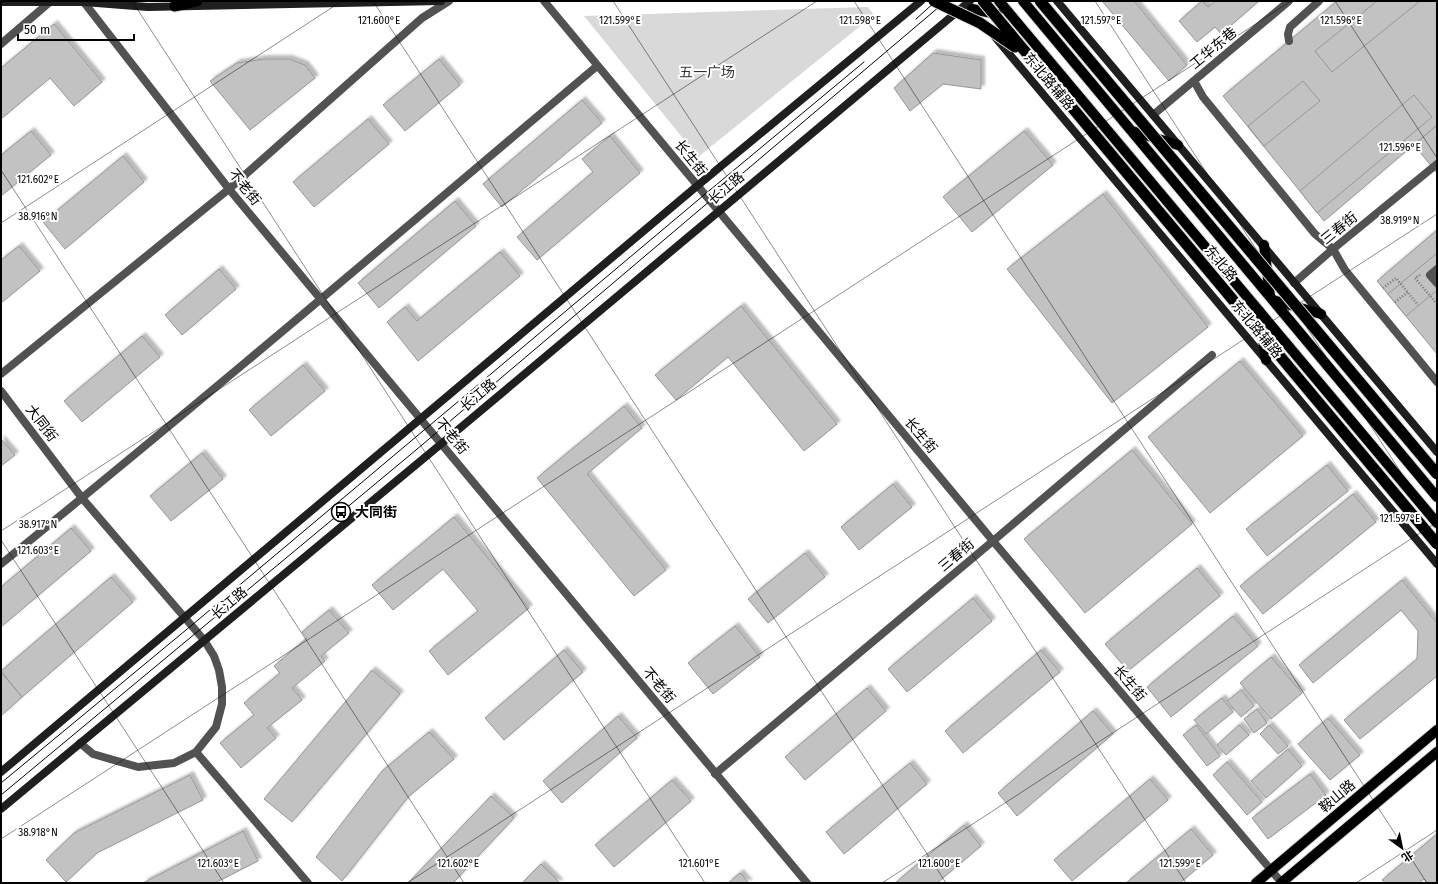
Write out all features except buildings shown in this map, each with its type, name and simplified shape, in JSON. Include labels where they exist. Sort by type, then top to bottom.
[{"type":"highway","points":[[174,6],[197,1]]},
{"type":"highway","points":[[934,1],[980,23],[1004,38],[1031,58]]},
{"type":"highway","name":"东北路","points":[[983,1],[1437,544]]},
{"type":"highway","points":[[1040,1],[1437,474]]},
{"type":"main road","points":[[1,2],[83,2],[148,7],[441,1]]},
{"type":"main road","name":"长江路","points":[[1,772],[421,420],[697,186],[921,1]]},
{"type":"main road","name":"东北路","points":[[999,1],[1437,523]]},
{"type":"main road","name":"东北路","points":[[1023,1],[1437,496]]},
{"type":"main road","points":[[1057,1],[1437,452]]},
{"type":"main road","points":[[1065,1],[1072,19]]},
{"type":"main road","points":[[969,4],[1013,17]]},
{"type":"main road","name":"长江路","points":[[1,809],[969,4]]},
{"type":"main road","name":"东北路辅路","points":[[969,4],[1437,564]]},
{"type":"main road","points":[[1132,131],[1178,144]]},
{"type":"main road","points":[[1264,245],[1271,298],[1321,314]]},
{"type":"main road","points":[[1259,311],[1266,360]]},
{"type":"main road","points":[[1273,328],[1275,320],[1281,316],[1286,316]]},
{"type":"main road","name":"鞍山路","points":[[1256,883],[1437,730]]},
{"type":"main road","points":[[1281,883],[1437,752]]},
{"type":"street","points":[[1,44],[51,1]]},
{"type":"street","points":[[1,374],[229,189],[422,18],[449,1]]},
{"type":"street","name":"长生街","points":[[544,1],[993,542],[1281,883]]},
{"type":"street","name":"工华东巷","points":[[1153,115],[1289,1]]},
{"type":"street","points":[[1289,41],[1288,34],[1290,27],[1319,1]]},
{"type":"street","name":"不老街","points":[[83,2],[229,189],[807,883]]},
{"type":"street","points":[[1,564],[82,498],[598,66]]},
{"type":"street","points":[[1194,81],[1203,97],[1315,234],[1333,249],[1345,270],[1437,382]]},
{"type":"street","name":"三春街","points":[[1294,283],[1437,164]]},
{"type":"street","points":[[1437,269],[1430,275],[1437,283]]},
{"type":"street","name":"三春街","points":[[715,774],[993,542],[1212,354]]},
{"type":"street","name":"大同街","points":[[1,391],[82,498],[185,617],[204,640],[214,656],[219,670],[222,687],[222,704],[216,727],[196,752]]},
{"type":"street","points":[[80,743],[93,754],[138,767],[174,763],[196,752],[308,883]]},
{"type":"path","points":[[1383,288],[1396,278],[1418,305]]},
{"type":"path","points":[[1395,302],[1408,292]]},
{"type":"green space","name":"五一广场","points":[[868,7],[874,15],[698,157],[584,16]]},
{"type":"tram line","points":[[916,19],[936,1]]},
{"type":"tram line","points":[[1,795],[416,450],[946,1]]},
{"type":"tram line","points":[[1,783],[192,625],[864,62]]},
{"type":"place","name":"大同街","points":[[341,512]]}]
